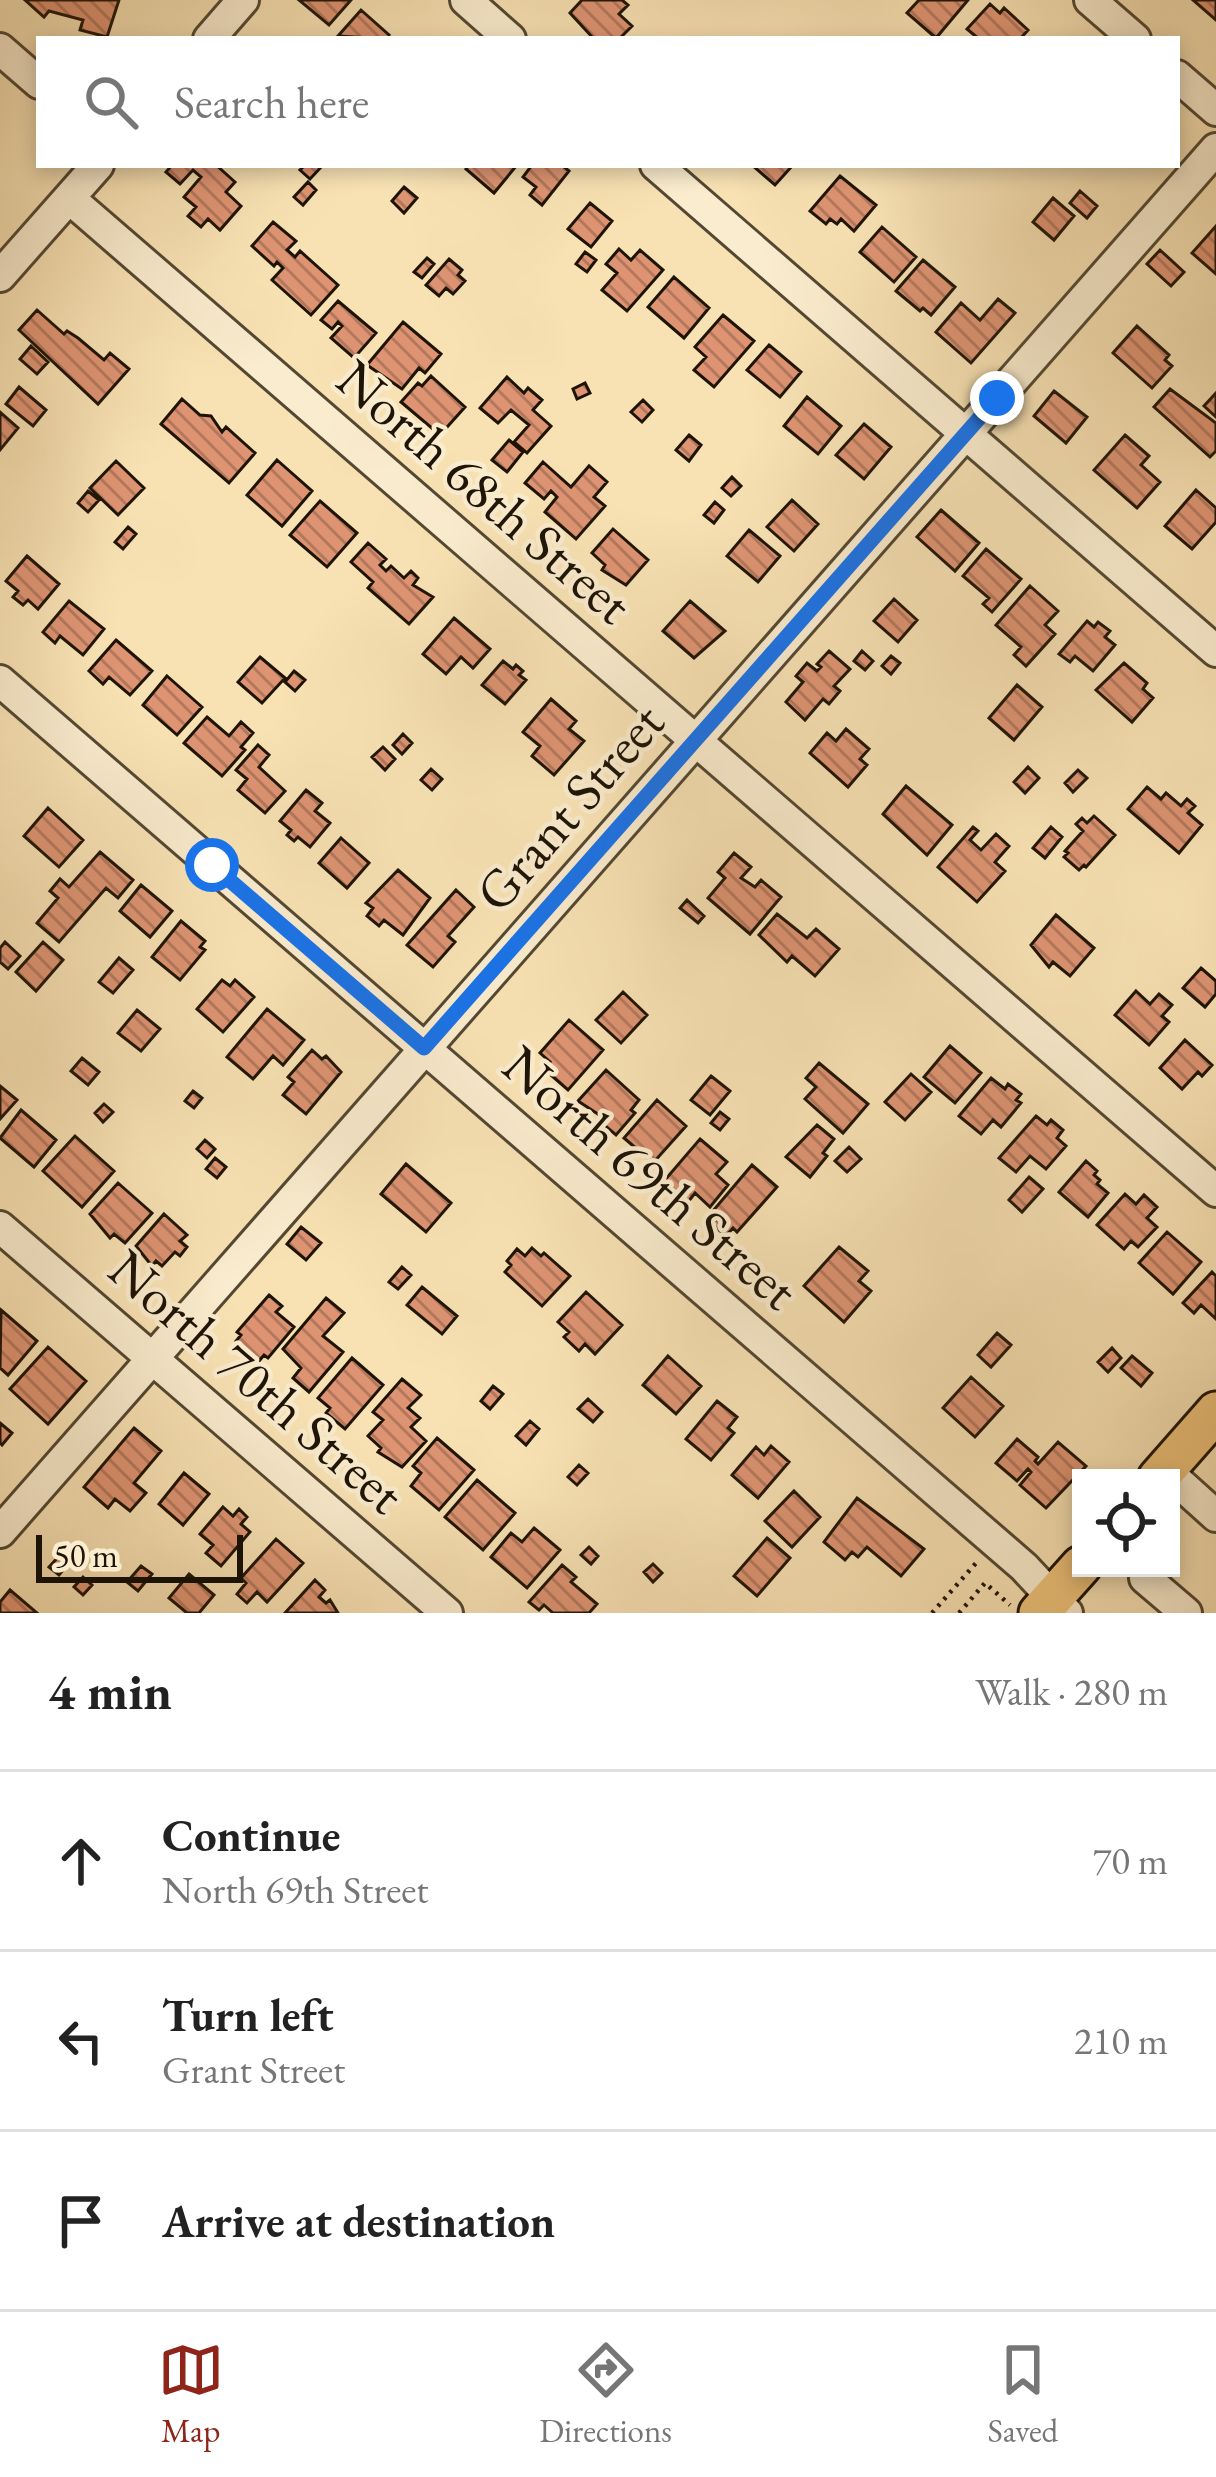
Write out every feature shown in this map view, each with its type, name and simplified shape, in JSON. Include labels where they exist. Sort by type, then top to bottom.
[{"type":"main road","points":[[1166,1469],[1216,1412]]},
{"type":"main road","points":[[1045,1609],[1072,1577]]},
{"type":"street","points":[[212,36],[243,0]]},
{"type":"street","points":[[466,0],[508,36]]},
{"type":"street","points":[[1090,0],[1132,36]]},
{"type":"street","points":[[0,49],[36,79]]},
{"type":"street","points":[[1180,79],[1216,110]]},
{"type":"street","name":"Grant Street","points":[[0,1532],[1216,149]]},
{"type":"street","points":[[0,276],[95,168]]},
{"type":"street","points":[[659,168],[1216,651]]},
{"type":"street","name":"North 68th Street","points":[[69,198],[1216,1191]]},
{"type":"street","name":"North 69th Street","points":[[0,681],[1024,1567],[1045,1609]]},
{"type":"street","name":"North 70th Street","points":[[0,1227],[447,1613]]},
{"type":"street","points":[[1180,1488],[1216,1516]]},
{"type":"street","points":[[1145,1578],[1186,1613]]},
{"type":"path","points":[[932,1613],[979,1559]]},
{"type":"path","points":[[959,1613],[985,1583],[1045,1609]]},
{"type":"building","points":[[25,0],[119,0],[107,36],[80,30],[83,20],[49,11],[44,17]]},
{"type":"building","points":[[299,0],[351,0],[329,25]]},
{"type":"building","points":[[582,0],[622,0],[628,5],[619,14],[632,26],[622,36],[591,36],[570,13]]},
{"type":"building","points":[[919,0],[968,0],[938,36],[907,13]]},
{"type":"building","points":[[1193,0],[1216,0],[1216,20]]},
{"type":"building","points":[[990,4],[1000,13],[1004,8],[1028,30],[1023,36],[975,36],[967,29]]},
{"type":"building","points":[[361,10],[389,35],[388,36],[338,36]]},
{"type":"building","points":[[169,168],[219,168],[235,182],[226,192],[241,206],[220,230],[208,219],[201,227],[188,216],[196,207],[184,197],[201,177],[193,170],[180,184],[166,172]]},
{"type":"building","points":[[302,168],[320,168],[310,179]]},
{"type":"building","points":[[467,168],[515,168],[494,193]]},
{"type":"building","points":[[530,168],[569,171],[542,205],[530,195],[536,187],[523,177]]},
{"type":"building","points":[[755,168],[790,168],[775,185]]},
{"type":"building","points":[[840,176],[876,205],[854,231],[841,219],[826,224],[810,211]]},
{"type":"building","points":[[308,182],[316,190],[303,205],[294,197]]},
{"type":"building","points":[[404,187],[417,198],[404,213],[392,201]]},
{"type":"building","points":[[1080,191],[1097,206],[1087,218],[1070,203]]},
{"type":"building","points":[[1053,198],[1074,216],[1054,240],[1033,222]]},
{"type":"building","points":[[590,203],[612,221],[591,247],[568,229]]},
{"type":"building","points":[[273,222],[296,241],[287,250],[295,257],[300,251],[338,285],[311,315],[272,280],[283,268],[252,246]]},
{"type":"building","points":[[1216,226],[1216,274],[1192,253]]},
{"type":"building","points":[[882,227],[916,257],[894,282],[860,252]]},
{"type":"building","points":[[619,249],[631,260],[640,250],[663,270],[627,311],[602,290],[617,273],[606,264]]},
{"type":"building","points":[[1160,250],[1184,272],[1171,286],[1147,264]]},
{"type":"building","points":[[585,252],[596,260],[587,272],[576,264]]},
{"type":"building","points":[[427,258],[434,264],[422,278],[414,272]]},
{"type":"building","points":[[449,259],[462,270],[458,275],[465,281],[453,294],[446,288],[439,296],[426,285]]},
{"type":"building","points":[[923,260],[955,287],[931,315],[896,291]]},
{"type":"building","points":[[674,277],[709,308],[684,338],[648,307]]},
{"type":"building","points":[[998,299],[1015,313],[971,363],[936,332],[961,303],[980,320]]},
{"type":"building","points":[[338,301],[376,333],[354,358],[331,338],[342,326],[338,322],[332,329],[321,320]]},
{"type":"building","points":[[37,310],[104,360],[110,353],[129,369],[98,404],[19,330]]},
{"type":"building","points":[[723,315],[754,341],[714,387],[694,370],[706,357],[695,347]]},
{"type":"building","points":[[403,322],[441,354],[425,373],[419,368],[402,389],[367,365]]},
{"type":"building","points":[[1137,326],[1169,355],[1165,360],[1172,366],[1152,388],[1113,353]]},
{"type":"building","points":[[769,345],[801,372],[780,397],[747,370]]},
{"type":"building","points":[[31,346],[48,362],[37,374],[20,359]]},
{"type":"building","points":[[431,376],[465,407],[440,435],[401,402]]},
{"type":"building","points":[[507,377],[524,393],[528,388],[542,400],[533,410],[551,426],[527,453],[514,442],[529,425],[511,410],[498,423],[480,408]]},
{"type":"building","points":[[585,383],[590,393],[577,399],[573,389]]},
{"type":"building","points":[[19,387],[46,410],[33,426],[6,404]]},
{"type":"building","points":[[1170,389],[1216,423],[1216,451],[1210,457],[1154,407]]},
{"type":"building","points":[[1054,391],[1087,417],[1066,443],[1034,416]]},
{"type":"building","points":[[1216,393],[1216,417],[1204,406]]},
{"type":"building","points":[[807,397],[841,426],[818,454],[784,426]]},
{"type":"building","points":[[182,399],[200,415],[211,416],[222,432],[226,427],[255,453],[229,483],[161,424]]},
{"type":"building","points":[[643,400],[653,410],[642,422],[631,412]]},
{"type":"building","points":[[0,412],[18,428],[0,450]]},
{"type":"building","points":[[864,424],[891,447],[864,479],[836,455]]},
{"type":"building","points":[[689,435],[701,445],[689,461],[676,450]]},
{"type":"building","points":[[1125,435],[1149,456],[1141,465],[1160,482],[1137,508],[1094,470]]},
{"type":"building","points":[[509,440],[523,452],[507,472],[492,460]]},
{"type":"building","points":[[277,460],[312,491],[282,526],[247,495]]},
{"type":"building","points":[[116,461],[144,488],[118,515],[90,488]]},
{"type":"building","points":[[543,462],[571,487],[589,466],[607,482],[594,497],[605,506],[576,539],[545,512],[557,497],[551,491],[544,499],[525,483]]},
{"type":"building","points":[[732,477],[741,486],[731,496],[722,488]]},
{"type":"building","points":[[1196,490],[1216,508],[1216,522],[1192,549],[1165,526]]},
{"type":"building","points":[[88,491],[99,500],[88,512],[78,503]]},
{"type":"building","points":[[792,500],[818,524],[794,551],[767,527]]},
{"type":"building","points":[[320,501],[357,533],[327,567],[290,535]]},
{"type":"building","points":[[715,502],[724,510],[714,523],[704,515]]},
{"type":"building","points":[[941,510],[979,543],[955,571],[917,537]]},
{"type":"building","points":[[128,527],[136,534],[123,549],[115,542]]},
{"type":"building","points":[[613,529],[648,560],[626,585],[602,570],[605,565],[592,553]]},
{"type":"building","points":[[749,530],[780,556],[758,582],[727,556]]},
{"type":"building","points":[[368,543],[386,559],[380,565],[386,571],[391,566],[404,578],[411,571],[418,578],[413,585],[433,597],[409,624],[368,588],[373,582],[351,562]]},
{"type":"building","points":[[986,549],[1021,579],[992,612],[983,604],[989,598],[963,576]]},
{"type":"building","points":[[27,556],[59,584],[38,609],[28,600],[23,605],[13,597],[18,591],[6,581]]},
{"type":"building","points":[[1030,586],[1058,611],[1045,625],[1055,634],[1026,666],[1014,655],[1021,647],[996,625]]},
{"type":"building","points":[[894,599],[917,620],[898,642],[874,621]]},
{"type":"building","points":[[69,601],[104,629],[83,655],[60,636],[55,643],[43,632]]},
{"type":"building","points":[[690,601],[725,631],[694,658],[663,631]]},
{"type":"building","points":[[454,618],[490,649],[473,668],[461,657],[446,674],[423,654]]},
{"type":"building","points":[[1087,621],[1110,631],[1105,637],[1115,645],[1093,671],[1075,656],[1070,662],[1059,654]]},
{"type":"building","points":[[116,640],[152,671],[130,695],[109,677],[103,684],[89,671]]},
{"type":"building","points":[[829,651],[850,669],[834,686],[840,691],[829,704],[823,699],[805,720],[786,702],[803,682],[796,676],[807,663],[817,671],[821,667],[817,664]]},
{"type":"building","points":[[862,651],[873,661],[865,670],[854,661]]},
{"type":"building","points":[[891,656],[900,663],[891,674],[882,666]]},
{"type":"building","points":[[260,657],[285,678],[262,703],[238,682]]},
{"type":"building","points":[[503,661],[513,669],[516,665],[526,680],[505,704],[482,685]]},
{"type":"building","points":[[1124,663],[1147,683],[1143,689],[1153,698],[1132,722],[1096,690]]},
{"type":"building","points":[[294,671],[305,680],[295,691],[285,682]]},
{"type":"building","points":[[167,676],[202,707],[177,735],[143,705]]},
{"type":"building","points":[[1017,685],[1042,707],[1014,740],[989,718]]},
{"type":"building","points":[[551,699],[576,721],[569,729],[584,741],[554,775],[532,756],[540,746],[523,732]]},
{"type":"building","points":[[207,717],[229,736],[241,722],[253,733],[222,776],[184,743]]},
{"type":"building","points":[[846,729],[869,749],[860,759],[867,765],[848,787],[810,753],[827,733],[836,741]]},
{"type":"building","points":[[403,734],[412,743],[402,754],[393,745]]},
{"type":"building","points":[[258,745],[269,755],[259,767],[285,791],[265,813],[238,790],[247,779],[236,770]]},
{"type":"building","points":[[383,747],[395,759],[385,770],[372,757]]},
{"type":"building","points":[[1028,767],[1039,778],[1025,793],[1014,782]]},
{"type":"building","points":[[431,769],[442,779],[432,790],[421,780]]},
{"type":"building","points":[[1078,770],[1087,778],[1073,792],[1065,783]]},
{"type":"building","points":[[906,786],[952,825],[927,855],[883,814]]},
{"type":"building","points":[[1147,787],[1161,799],[1166,793],[1181,806],[1187,799],[1195,806],[1188,813],[1202,825],[1179,853],[1128,809]]},
{"type":"building","points":[[306,790],[322,803],[315,811],[330,823],[310,847],[287,835],[291,830],[280,821]]},
{"type":"building","points":[[48,808],[83,840],[59,867],[24,836]]},
{"type":"building","points":[[1094,816],[1115,835],[1079,870],[1064,857],[1065,851],[1083,831],[1076,824]]},
{"type":"building","points":[[973,827],[978,831],[970,840],[981,850],[996,834],[1009,846],[995,862],[1005,871],[977,902],[938,867]]},
{"type":"building","points":[[1051,827],[1062,837],[1045,858],[1033,848]]},
{"type":"building","points":[[341,838],[369,863],[347,888],[319,863]]},
{"type":"building","points":[[100,852],[133,880],[118,898],[106,888],[59,942],[37,923],[58,898],[50,891],[60,879],[69,887]]},
{"type":"building","points":[[734,853],[751,867],[741,878],[755,887],[761,880],[781,897],[750,934],[708,898],[725,878],[718,872]]},
{"type":"building","points":[[398,870],[430,898],[403,935],[384,920],[379,926],[367,916],[373,908],[366,903]]},
{"type":"building","points":[[141,885],[172,911],[150,937],[120,911]]},
{"type":"building","points":[[456,890],[474,907],[448,936],[455,942],[433,967],[407,945]]},
{"type":"building","points":[[687,900],[704,916],[698,923],[680,908]]},
{"type":"building","points":[[777,914],[807,938],[816,929],[839,949],[815,976],[792,956],[787,962],[759,935]]},
{"type":"building","points":[[1056,915],[1094,948],[1070,976],[1053,962],[1049,967],[1031,945]]},
{"type":"building","points":[[181,921],[205,941],[200,947],[205,950],[180,980],[152,957]]},
{"type":"building","points":[[5,942],[20,956],[8,969],[0,962]]},
{"type":"building","points":[[43,942],[63,960],[36,991],[16,972]]},
{"type":"building","points":[[119,958],[133,970],[113,993],[99,982]]},
{"type":"building","points":[[1201,968],[1216,981],[1216,994],[1205,1007],[1183,988]]},
{"type":"building","points":[[222,980],[230,986],[235,980],[254,997],[223,1032],[197,1009]]},
{"type":"building","points":[[1136,991],[1150,1004],[1159,994],[1172,1005],[1162,1016],[1169,1022],[1149,1045],[1115,1015]]},
{"type":"building","points":[[623,992],[647,1015],[621,1043],[596,1020]]},
{"type":"building","points":[[267,1009],[304,1040],[283,1065],[273,1056],[253,1079],[227,1057]]},
{"type":"building","points":[[137,1010],[160,1029],[141,1051],[118,1033]]},
{"type":"building","points":[[569,1020],[603,1050],[568,1090],[544,1069],[550,1062],[540,1053]]},
{"type":"building","points":[[1185,1040],[1212,1065],[1182,1089],[1160,1068]]},
{"type":"building","points":[[950,1046],[981,1073],[955,1103],[924,1077]]},
{"type":"building","points":[[312,1050],[322,1059],[326,1056],[341,1072],[306,1114],[283,1095],[294,1082],[288,1077]]},
{"type":"building","points":[[82,1058],[99,1072],[88,1085],[71,1071]]},
{"type":"building","points":[[819,1063],[868,1104],[843,1133],[805,1099],[816,1087],[806,1078]]},
{"type":"building","points":[[606,1070],[639,1100],[631,1110],[635,1113],[616,1135],[603,1124],[607,1120],[578,1101]]},
{"type":"building","points":[[911,1074],[931,1092],[905,1120],[885,1102]]},
{"type":"building","points":[[711,1076],[730,1091],[710,1115],[691,1100]]},
{"type":"building","points":[[991,1078],[1021,1094],[1016,1100],[1021,1103],[1001,1127],[993,1120],[981,1134],[959,1116]]},
{"type":"building","points":[[0,1086],[17,1100],[0,1119]]},
{"type":"building","points":[[193,1091],[202,1098],[194,1108],[185,1101]]},
{"type":"building","points":[[657,1100],[686,1126],[653,1163],[624,1138]]},
{"type":"building","points":[[104,1104],[113,1112],[103,1122],[95,1113]]},
{"type":"building","points":[[21,1110],[56,1140],[34,1167],[0,1138]]},
{"type":"building","points":[[720,1112],[729,1119],[720,1130],[711,1123]]},
{"type":"building","points":[[1036,1116],[1063,1130],[1057,1138],[1066,1146],[1046,1169],[1030,1156],[1016,1172],[999,1158]]},
{"type":"building","points":[[817,1125],[834,1139],[810,1177],[786,1157]]},
{"type":"building","points":[[75,1136],[114,1171],[82,1207],[43,1171]]},
{"type":"building","points":[[700,1139],[727,1162],[716,1174],[728,1185],[710,1207],[695,1193],[688,1202],[664,1181]]},
{"type":"building","points":[[205,1140],[215,1149],[207,1158],[197,1149]]},
{"type":"building","points":[[849,1147],[861,1159],[847,1172],[835,1161]]},
{"type":"building","points":[[215,1158],[226,1167],[217,1178],[206,1169]]},
{"type":"building","points":[[1086,1161],[1097,1171],[1097,1184],[1108,1193],[1088,1217],[1059,1192]]},
{"type":"building","points":[[406,1164],[451,1203],[426,1232],[381,1194]]},
{"type":"building","points":[[752,1165],[777,1187],[737,1232],[733,1228],[726,1236],[712,1224],[718,1217],[712,1212]]},
{"type":"building","points":[[1029,1177],[1043,1189],[1022,1212],[1009,1200]]},
{"type":"building","points":[[118,1183],[152,1213],[125,1243],[114,1234],[110,1238],[90,1214]]},
{"type":"building","points":[[1125,1194],[1136,1204],[1144,1195],[1157,1207],[1147,1218],[1157,1227],[1138,1247],[1131,1241],[1124,1249],[1097,1225]]},
{"type":"building","points":[[164,1214],[187,1235],[180,1241],[187,1247],[162,1266],[156,1261],[152,1266],[136,1246]]},
{"type":"building","points":[[301,1227],[321,1243],[306,1260],[287,1244]]},
{"type":"building","points":[[1167,1232],[1201,1262],[1173,1294],[1139,1263]]},
{"type":"building","points":[[839,1247],[868,1271],[859,1281],[871,1291],[844,1322],[804,1286]]},
{"type":"building","points":[[532,1248],[570,1276],[542,1306],[505,1272],[517,1249],[525,1256]]},
{"type":"building","points":[[402,1267],[411,1275],[398,1289],[389,1282]]},
{"type":"building","points":[[1212,1272],[1216,1276],[1216,1319],[1201,1305],[1194,1313],[1183,1303]]},
{"type":"building","points":[[422,1287],[457,1316],[442,1334],[407,1305]]},
{"type":"building","points":[[586,1292],[622,1325],[595,1354],[585,1344],[579,1351],[564,1337],[569,1332],[558,1322]]},
{"type":"building","points":[[269,1295],[282,1306],[276,1312],[294,1327],[268,1358],[264,1355],[259,1361],[236,1341],[241,1335],[237,1332]]},
{"type":"building","points":[[326,1298],[344,1313],[323,1336],[343,1352],[309,1392],[293,1378],[301,1368],[283,1349]]},
{"type":"building","points":[[1,1310],[37,1341],[8,1375],[0,1368]]},
{"type":"building","points":[[997,1333],[1011,1345],[991,1367],[978,1355]]},
{"type":"building","points":[[48,1347],[86,1381],[48,1424],[10,1389]]},
{"type":"building","points":[[1112,1348],[1121,1358],[1108,1372],[1098,1362]]},
{"type":"building","points":[[668,1356],[701,1386],[676,1414],[643,1385]]},
{"type":"building","points":[[1132,1356],[1152,1373],[1141,1386],[1121,1368]]},
{"type":"building","points":[[352,1358],[383,1385],[345,1429],[326,1413],[330,1408],[318,1398]]},
{"type":"building","points":[[971,1377],[1003,1406],[975,1437],[943,1408]]},
{"type":"building","points":[[402,1379],[421,1395],[408,1408],[420,1418],[411,1427],[426,1441],[402,1467],[378,1452],[381,1448],[368,1436],[383,1420],[373,1412]]},
{"type":"building","points":[[493,1386],[503,1394],[490,1409],[481,1401]]},
{"type":"building","points":[[588,1399],[602,1412],[593,1422],[578,1409]]},
{"type":"building","points":[[717,1401],[737,1417],[728,1428],[734,1433],[711,1460],[686,1439]]},
{"type":"building","points":[[530,1421],[539,1429],[526,1445],[516,1436]]},
{"type":"building","points":[[0,1423],[12,1433],[2,1445],[0,1443]]},
{"type":"building","points":[[134,1428],[161,1451],[134,1483],[146,1493],[130,1511],[115,1499],[108,1508],[84,1487]]},
{"type":"building","points":[[437,1438],[474,1470],[439,1510],[411,1486],[421,1473],[413,1466]]},
{"type":"building","points":[[1017,1439],[1038,1457],[1038,1464],[1058,1442],[1086,1466],[1072,1469],[1072,1481],[1046,1508],[1020,1485],[1031,1472],[1028,1469],[1017,1481],[996,1463]]},
{"type":"building","points":[[771,1446],[789,1462],[758,1498],[732,1475],[756,1447],[764,1455]]},
{"type":"building","points":[[579,1465],[588,1473],[577,1485],[568,1477]]},
{"type":"building","points":[[184,1473],[209,1494],[183,1525],[159,1504]]},
{"type":"building","points":[[477,1480],[515,1513],[483,1550],[445,1517]]},
{"type":"building","points":[[794,1491],[820,1517],[792,1547],[765,1521]]},
{"type":"building","points":[[857,1498],[924,1549],[901,1576],[867,1547],[858,1557],[852,1552],[845,1560],[824,1542]]},
{"type":"building","points":[[223,1507],[233,1516],[239,1509],[247,1517],[241,1524],[250,1532],[221,1566],[206,1553],[213,1545],[200,1534]]},
{"type":"building","points":[[534,1528],[560,1550],[527,1588],[491,1557],[511,1533],[522,1542]]},
{"type":"building","points":[[767,1538],[790,1558],[757,1596],[734,1576]]},
{"type":"building","points":[[276,1539],[303,1563],[267,1602],[257,1592],[247,1603],[237,1594],[246,1583],[241,1578]]},
{"type":"building","points":[[589,1547],[598,1556],[591,1564],[581,1555]]},
{"type":"building","points":[[59,1556],[68,1564],[59,1575],[49,1567]]},
{"type":"building","points":[[653,1564],[662,1573],[653,1582],[644,1572]]},
{"type":"building","points":[[562,1565],[576,1577],[571,1582],[597,1604],[589,1613],[553,1613],[529,1602]]},
{"type":"building","points":[[141,1566],[152,1574],[138,1591],[127,1582]]},
{"type":"building","points":[[189,1574],[214,1595],[199,1613],[187,1613],[169,1598]]},
{"type":"building","points":[[83,1577],[92,1585],[83,1595],[74,1587]]},
{"type":"building","points":[[315,1580],[325,1590],[319,1597],[326,1603],[330,1600],[338,1613],[285,1613]]},
{"type":"building","points":[[10,1590],[37,1613],[0,1613],[0,1602]]},
{"type":"route","points":[[212,865],[424,1048],[997,398]]}]
